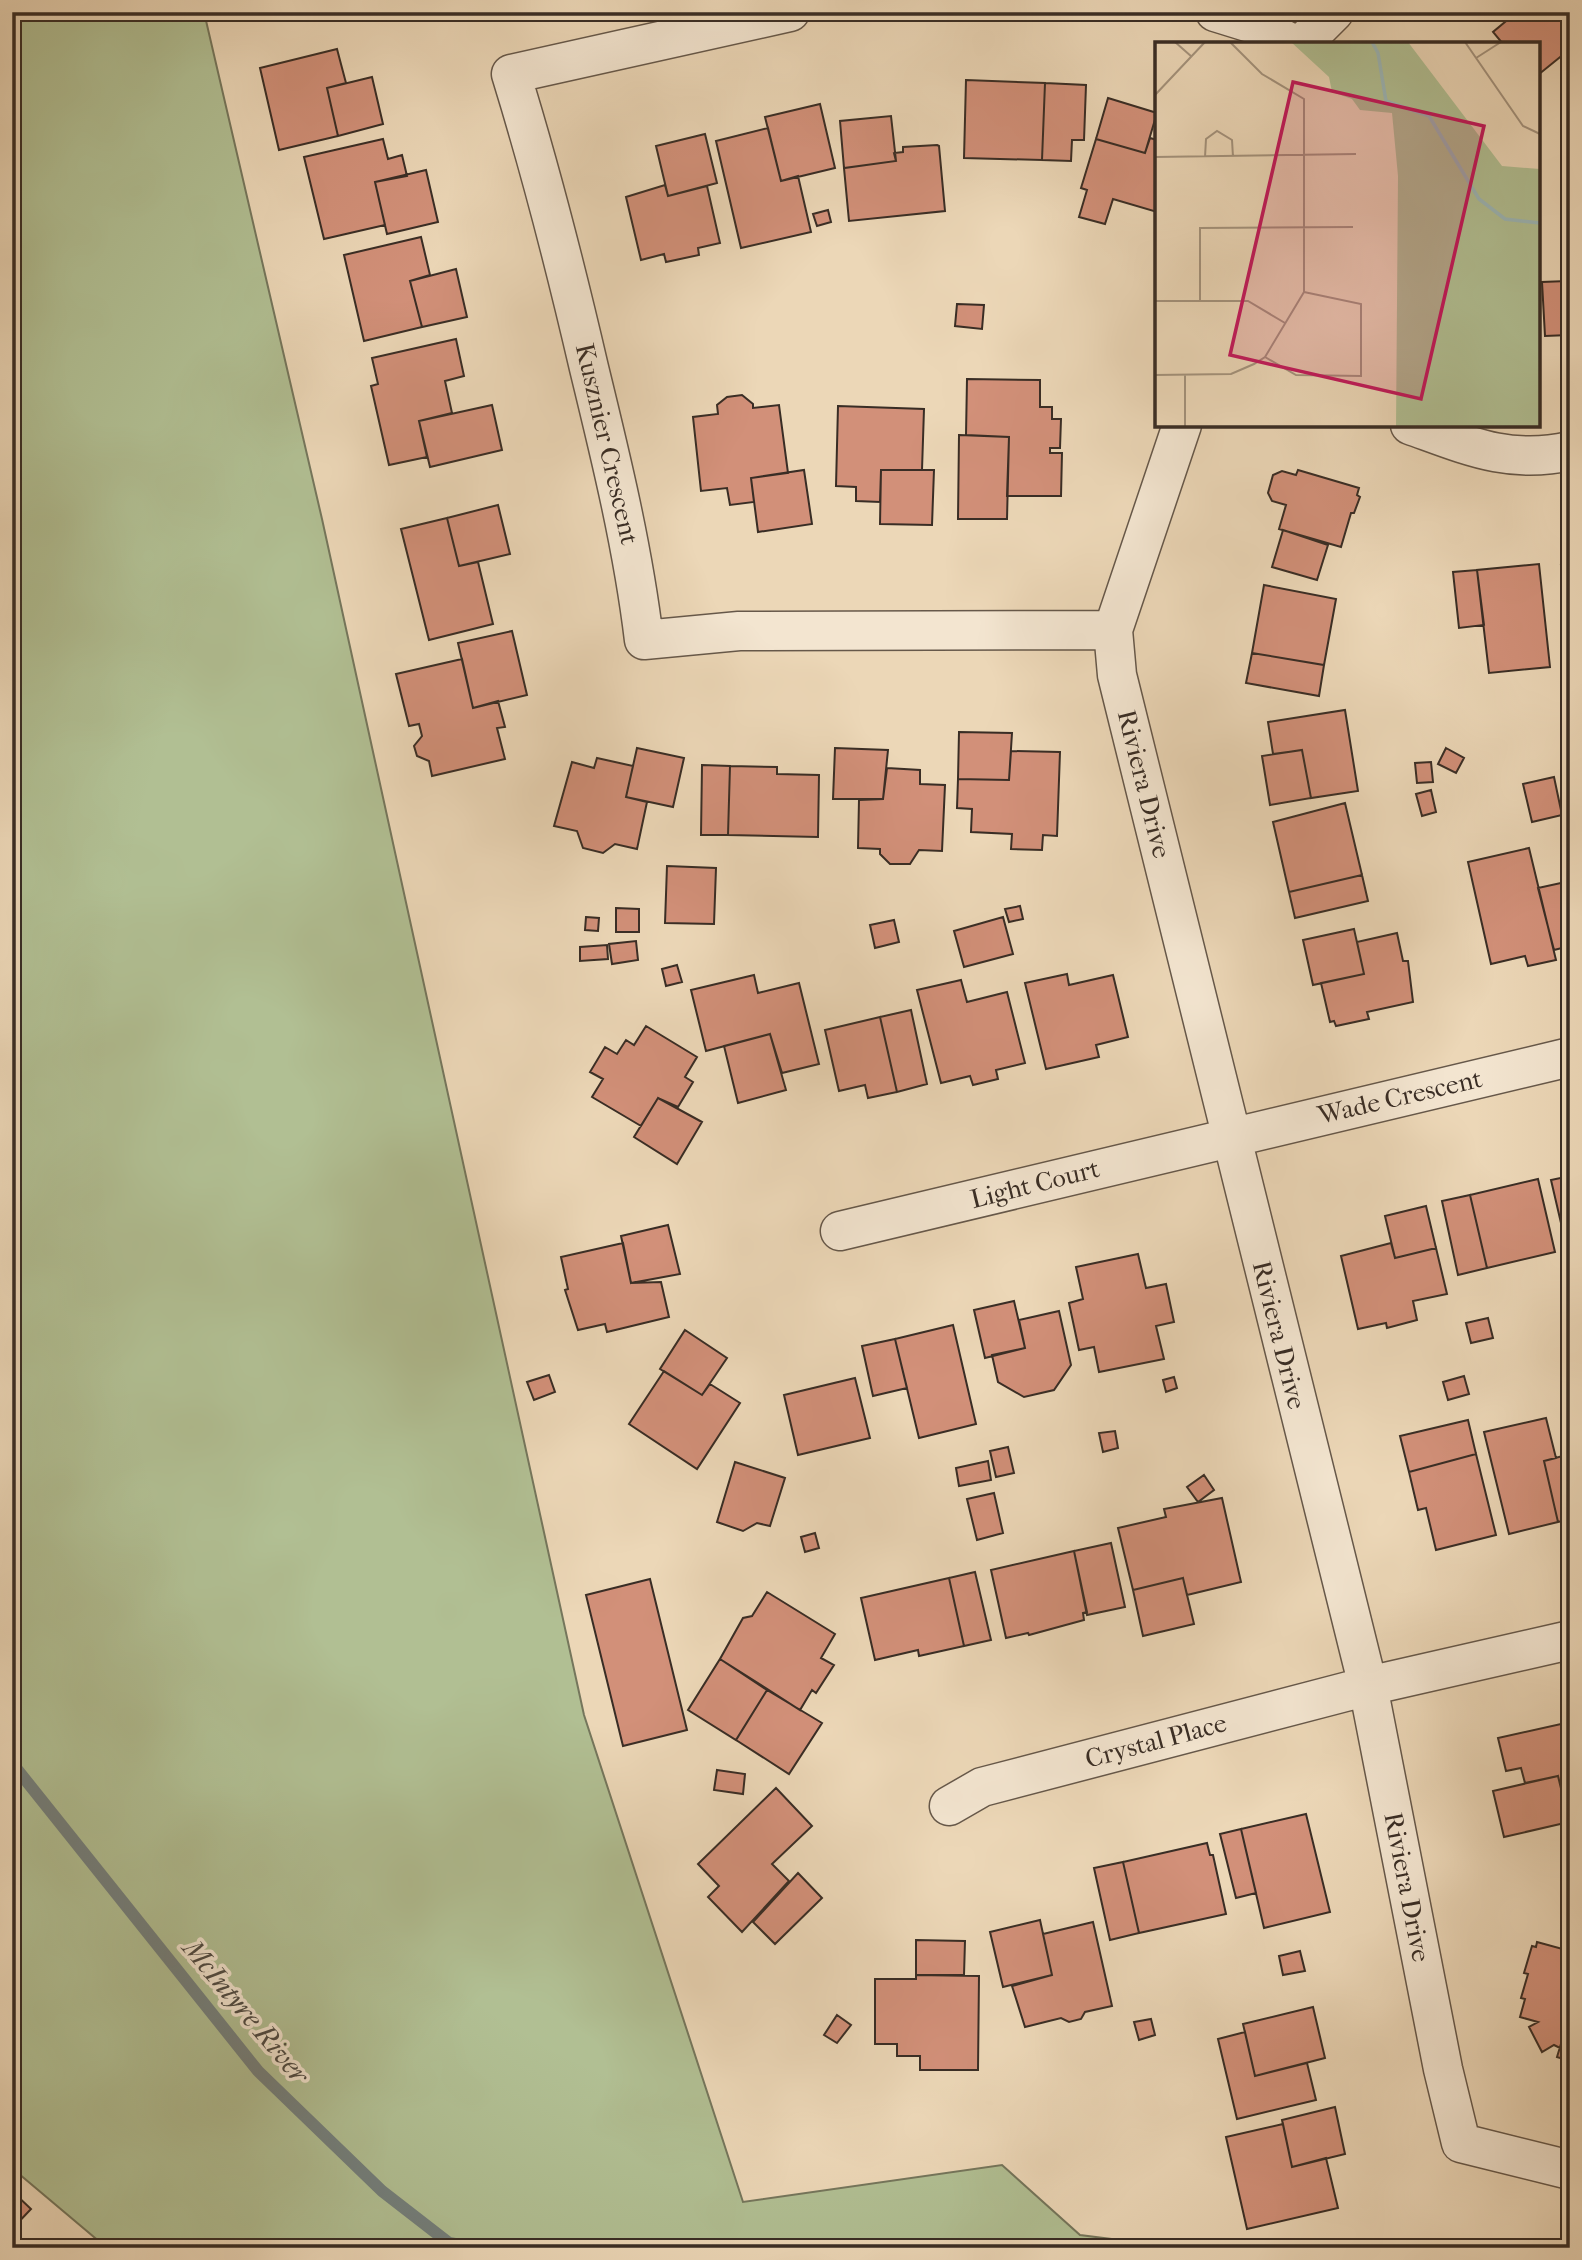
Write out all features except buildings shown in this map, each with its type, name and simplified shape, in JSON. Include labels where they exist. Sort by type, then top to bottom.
[{"type":"street","name":"Kusznier Crescent","points":[[790,12],[511,74],[545,182],[610,453],[635,566],[644,640],[739,631],[1113,630]]},
{"type":"street","points":[[1215,12],[1257,25],[1289,42]]},
{"type":"street","points":[[1304,42],[1334,12]]},
{"type":"street","name":"Riviera Drive","points":[[1181,427],[1113,630],[1117,675],[1229,1137],[1368,1686],[1440,2055],[1461,2143],[1570,2170]]},
{"type":"street","points":[[1416,427],[1505,456],[1536,458],[1570,451]]},
{"type":"street","name":"Wade Crescent","points":[[1229,1137],[1570,1057]]},
{"type":"street","name":"Light Court","points":[[840,1231],[1229,1137]]},
{"type":"street","name":"Crystal Place","points":[[949,1806],[982,1787],[1368,1686],[1570,1640]]},
{"type":"green space","points":[[12,12],[204,12],[322,519],[584,1715],[743,2202],[1002,2165],[1080,2235],[1183,2248],[107,2248],[12,2168]]},
{"type":"waterway","name":"McIntyre River","points":[[12,1763],[258,2071],[382,2191],[449,2243],[479,2248]]}]
